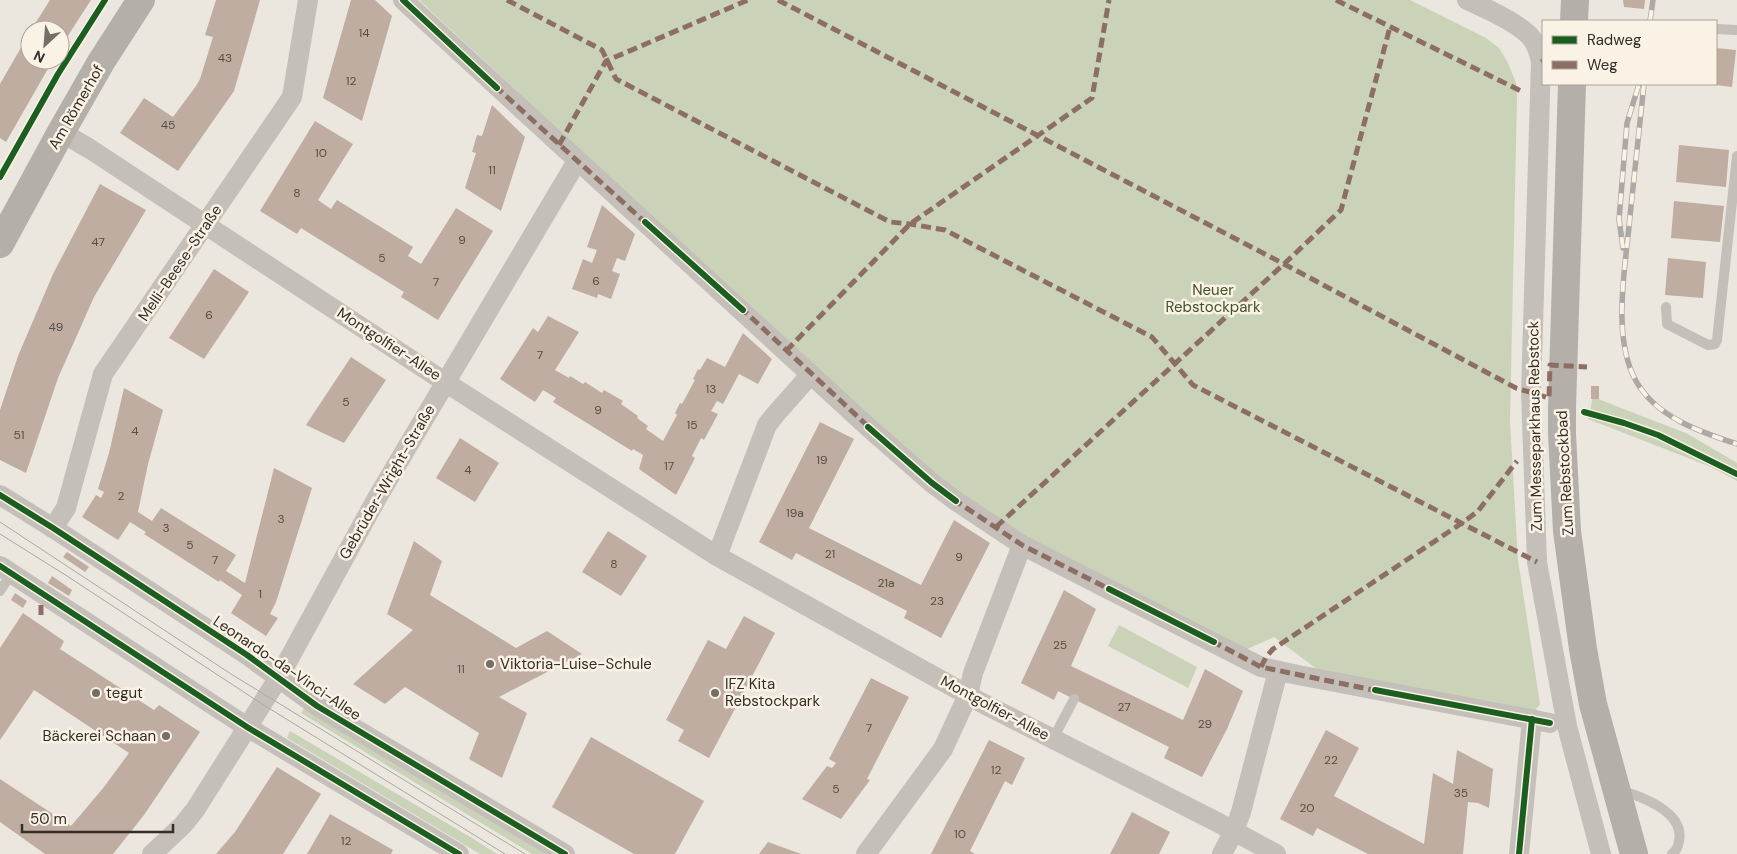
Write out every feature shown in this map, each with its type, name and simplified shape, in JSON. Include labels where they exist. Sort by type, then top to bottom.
[{"type":"main road","name":"Am Römerhof","points":[[0,244],[60,132],[140,0]]},
{"type":"main road","points":[[1574,20],[1575,0]]},
{"type":"main road","name":"Zum Rebstockbad","points":[[1572,85],[1562,408],[1568,532],[1583,648],[1593,704],[1634,854]]},
{"type":"main road","name":"Am Römerhof","points":[[0,262],[16,217]]},
{"type":"street","name":"Melli-Beese-Straße","points":[[54,528],[66,508],[103,374],[292,96],[308,0]]},
{"type":"street","points":[[403,0],[577,161],[743,310],[868,427],[932,483],[1022,545],[1261,666],[1278,671],[1541,721],[1519,854]]},
{"type":"street","name":"Zum Messeparkhaus Rebstock","points":[[1467,0],[1497,14],[1526,32],[1538,49],[1541,62],[1531,392],[1537,562],[1567,726],[1601,854]]},
{"type":"street","name":"Montgolfier-Allee","points":[[60,132],[90,149],[445,382],[717,556],[968,695],[1276,854]]},
{"type":"street","name":"Gebrüder-Wright-Straße","points":[[152,854],[183,825],[195,810],[278,677],[372,506],[577,161]]},
{"type":"street","points":[[717,556],[768,425],[811,374]]},
{"type":"street","name":"Leonardo-da-Vinci-Allee","points":[[0,495],[54,528],[247,655],[317,706],[565,854]]},
{"type":"street","points":[[866,854],[944,749],[968,695],[973,673],[1022,545]]},
{"type":"street","points":[[6,569],[247,727],[459,854]]},
{"type":"street","points":[[1222,854],[1241,812],[1278,671]]},
{"type":"lane","points":[[1717,29],[1737,30]]},
{"type":"lane","points":[[1666,307],[1667,324],[1708,345],[1715,344],[1737,156]]},
{"type":"lane","points":[[0,592],[6,569]]},
{"type":"lane","points":[[1053,739],[1074,700]]},
{"type":"lane","points":[[1617,789],[1630,792],[1653,803],[1675,820],[1680,833],[1677,850],[1672,854]]},
{"type":"green space","name":"Neuer Rebstockpark","points":[[419,0],[1410,0],[1486,38],[1499,48],[1507,61],[1516,83],[1510,421],[1518,560],[1540,704],[1534,712],[1321,672],[1274,637],[1245,650],[1042,546],[944,484],[817,370]]},
{"type":"green space","points":[[1593,397],[1688,434],[1737,463],[1737,481],[1711,467],[1588,419]]},
{"type":"green space","points":[[1119,625],[1197,667],[1188,688],[1108,646]]},
{"type":"green space","points":[[305,707],[551,854],[532,854],[301,713]]},
{"type":"green space","points":[[290,731],[497,854],[480,854],[287,738]]},
{"type":"building","points":[[50,0],[91,0],[70,33],[70,20],[37,20]]},
{"type":"building","points":[[216,0],[260,0],[234,91],[178,171],[120,133],[144,98],[173,117],[196,86],[213,37],[205,35]]},
{"type":"building","points":[[351,0],[375,0],[392,16],[362,121],[323,98]]},
{"type":"building","points":[[1623,0],[1645,0],[1644,9],[1624,7]]},
{"type":"building","points":[[1717,48],[1736,50],[1732,87],[1716,85]]},
{"type":"building","points":[[20,49],[20,70],[47,70],[6,142],[0,138],[0,84]]},
{"type":"building","points":[[492,105],[525,137],[501,211],[465,188],[476,153],[472,152],[477,135],[482,136]]},
{"type":"building","points":[[315,121],[353,144],[318,200],[331,209],[337,200],[413,247],[408,256],[421,264],[456,208],[493,231],[438,320],[401,297],[404,292],[301,228],[297,234],[260,211]]},
{"type":"building","points":[[1679,145],[1729,150],[1726,187],[1676,182]]},
{"type":"building","points":[[100,184],[146,210],[94,297],[58,378],[26,473],[0,460],[0,410],[18,356],[53,274]]},
{"type":"building","points":[[1674,201],[1724,206],[1720,242],[1671,238]]},
{"type":"building","points":[[602,205],[635,234],[625,261],[617,258],[612,271],[620,274],[611,299],[598,294],[597,298],[572,289],[583,259],[592,263],[597,250],[587,247]]},
{"type":"building","points":[[1668,258],[1706,262],[1703,298],[1665,295]]},
{"type":"building","points":[[214,269],[249,292],[204,359],[169,338]]},
{"type":"building","points":[[548,316],[579,332],[555,370],[583,384],[585,382],[602,393],[604,390],[623,401],[621,404],[648,426],[646,429],[663,441],[677,415],[675,413],[680,403],[682,404],[695,380],[693,379],[698,369],[700,370],[707,358],[725,367],[743,333],[772,359],[758,384],[739,374],[723,404],[717,401],[711,411],[718,414],[704,440],[701,438],[692,456],[695,458],[676,495],[639,469],[643,455],[633,449],[632,451],[553,402],[556,398],[543,390],[535,402],[500,379],[533,328],[538,332]]},
{"type":"building","points":[[351,357],[386,380],[344,443],[306,425]]},
{"type":"building","points":[[1591,386],[1599,386],[1599,399],[1591,399]]},
{"type":"building","points":[[124,388],[163,410],[148,464],[138,512],[152,521],[161,508],[236,555],[226,571],[245,583],[274,468],[312,488],[276,602],[270,614],[278,618],[266,636],[231,613],[242,595],[144,534],[146,532],[130,522],[118,540],[82,517],[96,495],[101,498],[104,492],[98,489],[109,453]]},
{"type":"building","points":[[820,422],[854,439],[809,528],[921,585],[954,520],[990,543],[941,638],[904,618],[907,611],[796,553],[792,560],[759,542]]},
{"type":"building","points":[[460,438],[499,463],[475,502],[436,478]]},
{"type":"building","points":[[608,531],[647,556],[621,596],[582,572]]},
{"type":"building","points":[[414,541],[442,561],[430,595],[516,648],[547,631],[582,654],[499,697],[527,713],[502,778],[469,759],[479,733],[405,687],[385,704],[353,684],[413,630],[387,614]]},
{"type":"building","points":[[67,552],[89,567],[85,572],[63,557]]},
{"type":"building","points":[[52,576],[72,590],[69,596],[48,583]]},
{"type":"building","points":[[1064,590],[1096,609],[1071,666],[1183,720],[1205,669],[1243,691],[1227,729],[1202,777],[1164,758],[1169,747],[1058,691],[1054,700],[1021,683]]},
{"type":"building","points":[[15,593],[27,601],[23,608],[11,600]]},
{"type":"building","points":[[23,613],[64,641],[60,649],[154,710],[159,705],[200,732],[144,815],[113,854],[45,854],[0,822],[0,779],[71,826],[104,787],[129,753],[34,690],[0,740],[0,648]]},
{"type":"building","points":[[744,616],[775,633],[709,758],[678,741],[684,730],[666,720],[708,640],[726,649]]},
{"type":"building","points":[[871,678],[909,697],[867,779],[870,780],[841,819],[802,799],[827,766],[832,768],[836,763],[829,759]]},
{"type":"building","points":[[1326,730],[1359,748],[1334,796],[1424,844],[1433,773],[1453,784],[1457,750],[1493,769],[1489,808],[1478,803],[1468,802],[1463,854],[1368,854],[1317,828],[1313,836],[1280,819]]},
{"type":"building","points":[[591,737],[704,801],[675,854],[634,854],[552,807]]},
{"type":"building","points":[[989,740],[1025,758],[1012,785],[1005,781],[970,851],[975,854],[931,854]]},
{"type":"building","points":[[277,767],[321,794],[283,854],[216,854],[235,832]]},
{"type":"building","points":[[1132,812],[1170,832],[1159,854],[1110,854]]},
{"type":"building","points":[[330,814],[393,850],[391,854],[307,854]]},
{"type":"building","points":[[768,842],[801,854],[759,854]]},
{"type":"tram line","points":[[0,522],[231,674],[525,854]]},
{"type":"tram line","points":[[0,534],[262,704],[505,854]]},
{"type":"railway","points":[[1650,20],[1653,0]]},
{"type":"railway","points":[[1623,248],[1619,219],[1627,123],[1639,85]]},
{"type":"railway","points":[[1644,85],[1622,300],[1622,322],[1628,363],[1636,381],[1645,394],[1667,414],[1680,422],[1737,444]]},
{"type":"marked path","points":[[507,0],[602,50],[616,79],[890,222],[945,230],[1152,337],[1193,385],[1537,562]]},
{"type":"marked path","points":[[559,145],[606,61],[748,0]]},
{"type":"marked path","points":[[778,0],[1284,264],[1516,388],[1549,398],[1550,365],[1587,367]]},
{"type":"marked path","points":[[786,351],[910,224],[1092,98],[1109,0]]},
{"type":"marked path","points":[[1336,0],[1523,92]]},
{"type":"marked path","points":[[996,527],[1341,210],[1390,27]]},
{"type":"marked path","points":[[495,86],[648,225]]},
{"type":"marked path","points":[[740,307],[872,430]]},
{"type":"marked path","points":[[1261,667],[1273,649],[1478,511],[1517,461]]},
{"type":"marked path","points":[[953,499],[1022,545],[1111,590]]},
{"type":"marked path","points":[[41,604],[41,615]]},
{"type":"marked path","points":[[1212,641],[1261,667],[1378,691]]},
{"type":"cycle path","points":[[0,177],[58,74],[105,0]]},
{"type":"cycle path","points":[[403,0],[497,88]]},
{"type":"cycle path","points":[[645,222],[743,310]]},
{"type":"cycle path","points":[[1584,412],[1658,435],[1737,474]]},
{"type":"cycle path","points":[[868,427],[932,483],[956,501]]},
{"type":"cycle path","points":[[0,495],[247,655],[317,706],[565,854]]},
{"type":"cycle path","points":[[0,566],[247,727],[459,854]]},
{"type":"cycle path","points":[[1109,589],[1214,642]]},
{"type":"cycle path","points":[[1375,690],[1550,723]]},
{"type":"cycle path","points":[[1519,854],[1532,719]]},
{"type":"place","name":"Viktoria-Luise-Schule","points":[[490,664]]},
{"type":"place","name":"tegut","points":[[96,693]]},
{"type":"place","name":"IFZ Kita Rebstockpark","points":[[715,693]]},
{"type":"place","name":"Bäckerei Schaan","points":[[166,736]]}]
